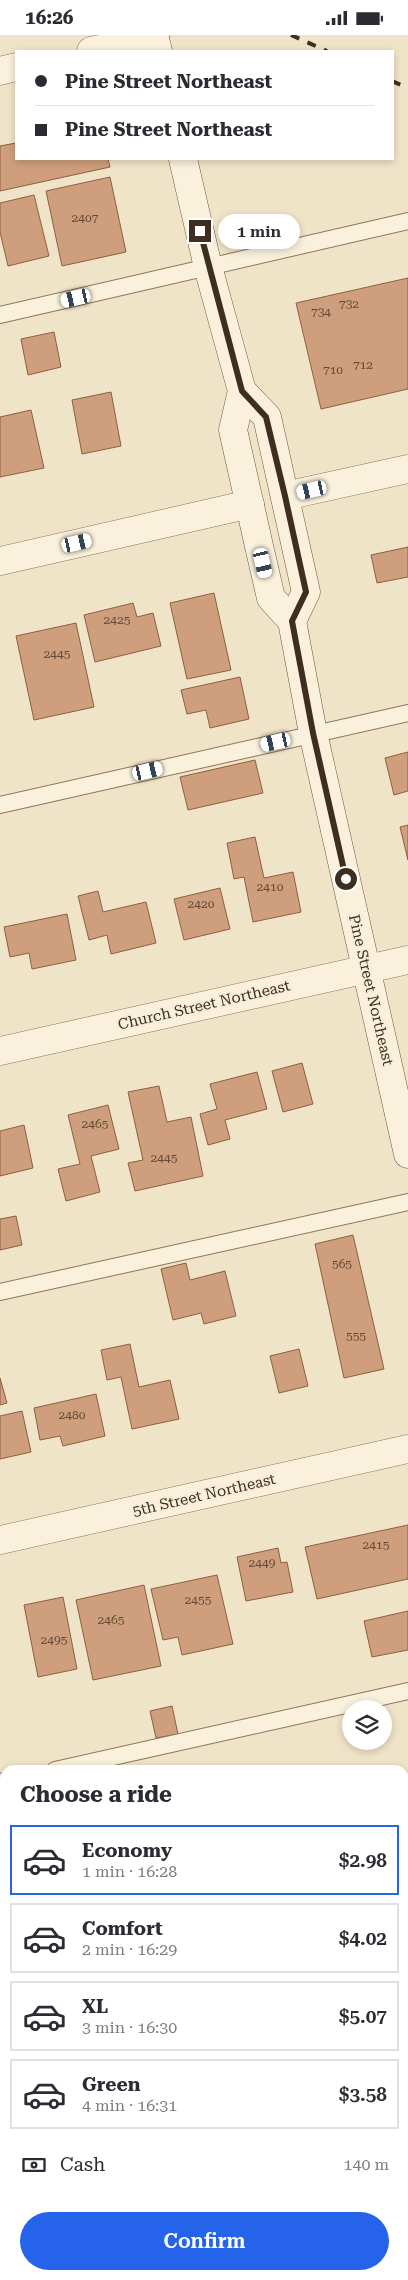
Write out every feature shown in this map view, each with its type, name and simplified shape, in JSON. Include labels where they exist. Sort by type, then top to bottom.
[{"type":"street","points":[[98,50],[156,41]]},
{"type":"street","points":[[0,71],[15,67]]},
{"type":"street","points":[[183,160],[208,267],[242,391],[266,417],[285,496],[306,592],[292,621],[271,598],[233,430],[242,391]]},
{"type":"street","points":[[285,496],[408,469]]},
{"type":"street","points":[[0,561],[250,504]]},
{"type":"street","name":"Pine Street Northeast","points":[[292,621],[313,733],[408,1155]]},
{"type":"street","name":"Church Street Northeast","points":[[0,1051],[408,960]]},
{"type":"street","name":"5th Street Northeast","points":[[0,1540],[408,1449]]},
{"type":"lane","points":[[0,315],[408,221]]},
{"type":"lane","points":[[0,805],[408,713]]},
{"type":"lane","points":[[0,1292],[408,1202]]},
{"type":"lane","points":[[77,1765],[408,1691]]},
{"type":"building","points":[[15,143],[15,160],[108,160],[110,167],[0,191],[0,146]]},
{"type":"building","points":[[110,177],[126,252],[62,266],[46,191]]},
{"type":"building","points":[[34,195],[49,256],[8,266],[0,232],[0,203]]},
{"type":"building","points":[[408,278],[408,389],[321,409],[296,303]]},
{"type":"building","points":[[54,332],[61,367],[28,375],[21,339]]},
{"type":"building","points":[[111,392],[121,446],[82,454],[72,400]]},
{"type":"building","points":[[31,410],[44,468],[0,477],[0,417]]},
{"type":"building","points":[[408,547],[408,577],[377,583],[371,555]]},
{"type":"building","points":[[214,593],[231,670],[187,679],[170,603]]},
{"type":"building","points":[[133,603],[137,617],[153,613],[161,646],[95,662],[84,615]]},
{"type":"building","points":[[76,623],[94,707],[34,720],[16,636]]},
{"type":"building","points":[[240,677],[249,719],[210,728],[206,710],[187,714],[181,690]]},
{"type":"building","points":[[408,752],[408,791],[394,795],[385,758]]},
{"type":"building","points":[[255,760],[263,793],[188,810],[180,777]]},
{"type":"building","points":[[408,825],[408,860],[400,827]]},
{"type":"building","points":[[255,837],[264,878],[293,872],[301,912],[253,922],[244,877],[234,879],[227,843]]},
{"type":"building","points":[[220,888],[230,929],[184,940],[174,899]]},
{"type":"building","points":[[98,891],[103,912],[146,902],[156,943],[111,954],[107,935],[89,940],[78,896]]},
{"type":"building","points":[[67,914],[76,960],[32,969],[29,953],[10,957],[4,927]]},
{"type":"building","points":[[302,1063],[313,1104],[283,1112],[272,1071]]},
{"type":"building","points":[[257,1072],[267,1109],[225,1120],[230,1139],[208,1145],[200,1114],[217,1109],[210,1084]]},
{"type":"building","points":[[159,1086],[167,1122],[191,1117],[203,1176],[135,1191],[128,1163],[143,1160],[128,1092]]},
{"type":"building","points":[[108,1105],[119,1149],[91,1156],[100,1192],[66,1201],[58,1169],[80,1164],[68,1115]]},
{"type":"building","points":[[24,1125],[33,1168],[0,1176],[0,1131]]},
{"type":"building","points":[[16,1216],[22,1245],[0,1250],[0,1219]]},
{"type":"building","points":[[353,1235],[384,1369],[344,1378],[315,1244]]},
{"type":"building","points":[[186,1263],[190,1280],[225,1271],[236,1316],[204,1324],[201,1313],[173,1320],[161,1269]]},
{"type":"building","points":[[130,1344],[139,1387],[170,1380],[179,1419],[132,1429],[121,1377],[107,1380],[101,1350]]},
{"type":"building","points":[[299,1349],[308,1386],[279,1393],[270,1356]]},
{"type":"building","points":[[0,1378],[7,1403],[0,1405]]},
{"type":"building","points":[[96,1394],[105,1436],[63,1446],[60,1436],[40,1440],[34,1408]]},
{"type":"building","points":[[22,1411],[31,1452],[0,1459],[0,1416]]},
{"type":"building","points":[[408,1525],[408,1579],[317,1599],[305,1547]]},
{"type":"building","points":[[278,1548],[281,1563],[287,1562],[293,1592],[246,1601],[237,1557]]},
{"type":"building","points":[[217,1575],[233,1644],[182,1655],[178,1637],[163,1640],[151,1589]]},
{"type":"building","points":[[144,1585],[161,1666],[93,1680],[76,1600]]},
{"type":"building","points":[[63,1597],[77,1669],[38,1677],[24,1605]]},
{"type":"building","points":[[408,1611],[408,1650],[372,1657],[364,1621]]},
{"type":"building","points":[[172,1706],[178,1734],[156,1738],[150,1711]]},
{"type":"railway","points":[[291,35],[325,50]]},
{"type":"railway","points":[[394,82],[408,88]]},
{"type":"route","points":[[200,231],[242,391],[266,417],[285,496],[306,592],[292,621],[313,733],[346,879]]}]
